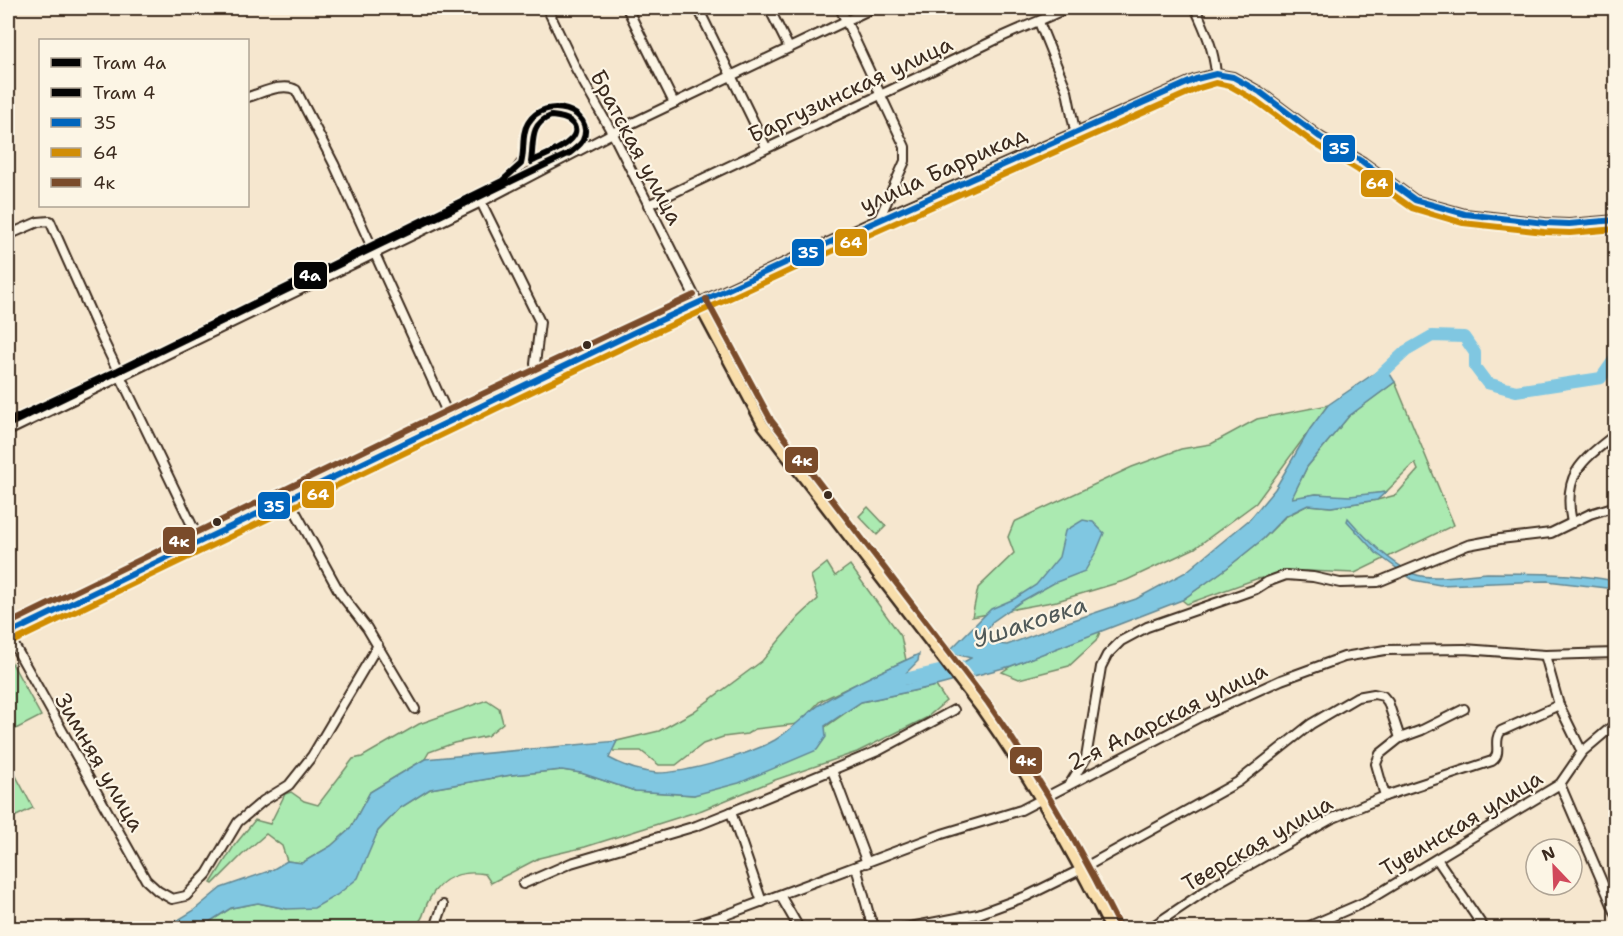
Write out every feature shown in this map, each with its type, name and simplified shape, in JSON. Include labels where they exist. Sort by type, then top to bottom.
[{"type":"main road","name":"улица Баррикад","points":[[8,634],[450,419],[698,303]]},
{"type":"main road","points":[[698,303],[763,425],[981,708],[1011,751],[1080,870],[1110,928]]},
{"type":"street","name":"Братская улица","points":[[547,8],[576,69],[613,134],[698,303]]},
{"type":"street","points":[[627,8],[674,103]]},
{"type":"street","points":[[698,8],[766,147]]},
{"type":"street","points":[[769,8],[789,48]]},
{"type":"street","points":[[840,8],[904,147],[905,160],[879,219]]},
{"type":"street","points":[[8,430],[481,202],[622,128],[873,8]]},
{"type":"street","name":"Баргузинская улица","points":[[648,205],[766,147],[882,96],[1020,28],[1039,22],[1067,8]]},
{"type":"street","points":[[1195,8],[1206,30],[1216,74],[1233,77],[1260,92],[1320,137],[1363,162],[1415,200],[1465,214],[1545,223],[1569,224],[1616,220]]},
{"type":"street","points":[[1039,22],[1067,91],[1075,132]]},
{"type":"street","name":"улица Баррикад","points":[[698,303],[1075,132],[1196,79],[1216,74]]},
{"type":"street","points":[[249,97],[283,87],[296,90],[334,164],[450,419]]},
{"type":"street","points":[[481,202],[540,322],[535,364],[540,378]]},
{"type":"street","points":[[8,235],[38,222],[50,221],[200,542]]},
{"type":"street","points":[[1572,523],[1569,499],[1571,483],[1577,468],[1596,449],[1616,434]]},
{"type":"street","points":[[288,498],[340,593],[378,645],[415,709]]},
{"type":"street","points":[[1070,784],[1086,758],[1101,667],[1107,655],[1121,641],[1147,627],[1256,589],[1286,575],[1313,577],[1340,583],[1366,584],[1386,579],[1467,545],[1551,533],[1590,514],[1616,506]]},
{"type":"street","name":"Зимняя улица","points":[[8,634],[146,880],[158,891],[172,899],[186,896],[207,874],[238,822],[262,801],[289,785],[312,756],[378,645]]},
{"type":"street","name":"2-я Аларская улица","points":[[683,928],[762,902],[942,834],[1002,817],[1040,801],[1200,717],[1281,680],[1344,657],[1385,650],[1464,649],[1545,655],[1616,653]]},
{"type":"street","points":[[1545,655],[1559,705],[1582,752]]},
{"type":"street","points":[[905,928],[978,914],[1027,896],[1080,870],[1238,782],[1311,724],[1358,697],[1374,694],[1383,696],[1388,702],[1400,738]]},
{"type":"street","name":"Тверская улица","points":[[1150,928],[1217,883],[1331,819],[1385,796],[1492,761],[1498,752],[1497,735],[1501,731],[1559,705]]},
{"type":"street","points":[[1385,796],[1376,764],[1380,754],[1400,738],[1464,709]]},
{"type":"street","points":[[523,884],[571,864],[696,826],[731,812],[879,750],[954,710]]},
{"type":"street","name":"Тувинская улица","points":[[1305,928],[1365,903],[1560,784],[1582,752],[1616,723]]},
{"type":"street","points":[[1086,758],[1097,770]]},
{"type":"street","points":[[832,770],[867,863]]},
{"type":"street","points":[[1560,784],[1616,914]]},
{"type":"street","points":[[731,812],[762,902]]},
{"type":"street","points":[[1437,859],[1484,928]]},
{"type":"street","points":[[856,867],[870,918],[876,928]]},
{"type":"street","points":[[780,895],[799,928]]},
{"type":"street","points":[[435,928],[443,905]]},
{"type":"green space","points":[[1395,382],[1454,525],[1355,573],[1307,571],[1256,579],[1187,604],[1182,600],[1263,539],[1285,517],[1308,505],[1331,507],[1396,495],[1418,470],[1415,463],[1386,492],[1350,497],[1316,494],[1291,499],[1307,467],[1349,416]]},
{"type":"green space","points":[[1328,405],[1256,503],[1195,548],[1127,580],[1057,601],[972,617],[978,588],[1014,553],[1008,537],[1014,522],[1132,467],[1181,449],[1211,444],[1257,419]]},
{"type":"green space","points":[[868,507],[886,526],[877,535],[859,516]]},
{"type":"green space","points":[[827,563],[835,576],[850,565],[901,636],[906,660],[820,701],[798,724],[755,729],[747,734],[723,737],[703,744],[676,765],[659,765],[641,751],[611,751],[617,741],[659,731],[693,712],[762,661],[798,618],[818,599],[811,576]]},
{"type":"green space","points":[[1101,630],[1096,641],[1069,666],[1019,679],[1002,672],[1011,666]]},
{"type":"green space","points":[[8,656],[41,716],[8,733]]},
{"type":"green space","points":[[936,686],[946,701],[926,718],[857,752],[775,780],[702,810],[585,847],[539,858],[491,883],[485,874],[468,873],[453,877],[435,891],[422,917],[411,928],[276,928],[250,924],[206,928],[206,924],[231,908],[258,903],[287,909],[370,848],[378,831],[400,808],[430,789],[511,775],[562,770],[581,773],[635,791],[694,795],[825,727],[861,702]]},
{"type":"green space","points":[[487,700],[499,708],[503,723],[487,736],[454,743],[429,752],[425,759],[370,792],[350,829],[331,846],[302,863],[287,861],[282,846],[266,834],[213,884],[211,883],[234,846],[255,820],[270,824],[285,794],[291,792],[304,801],[318,805],[353,759],[362,757],[419,724]]},
{"type":"green space","points":[[8,761],[33,808],[8,820]]},
{"type":"water","points":[[1385,366],[1395,382],[1349,416],[1307,467],[1292,498],[1316,494],[1350,496],[1386,492],[1377,500],[1331,507],[1308,505],[1285,516],[1263,539],[1182,600],[1011,666],[936,686],[861,702],[825,726],[826,737],[817,750],[739,783],[694,795],[635,791],[581,773],[562,770],[511,775],[430,789],[400,808],[378,831],[358,878],[337,895],[314,908],[287,909],[258,903],[231,908],[206,924],[206,928],[165,928],[193,911],[221,888],[272,870],[287,861],[302,863],[331,846],[350,829],[370,792],[425,759],[617,741],[609,758],[620,764],[657,773],[684,770],[718,762],[764,746],[782,736],[818,705],[836,694],[919,654],[918,661],[905,674],[905,684],[944,673],[971,658],[948,652],[991,609],[1014,599],[1036,585],[1059,557],[1065,531],[1083,520],[1093,522],[1104,533],[1085,571],[1054,583],[1022,601],[992,622],[985,636],[989,643],[1007,645],[1136,599],[1186,572],[1250,519],[1275,489],[1310,429],[1328,405]]},
{"type":"water","points":[[1348,518],[1370,542],[1387,556],[1404,569],[1421,576],[1439,577],[1487,573],[1567,575],[1615,581],[1615,589],[1547,581],[1440,585],[1413,580],[1376,553],[1347,521]]},
{"type":"waterway","name":"Ушаковка","points":[[1375,380],[1406,351],[1432,336],[1464,337],[1475,353],[1475,367],[1487,383],[1516,391],[1601,378],[1616,357]]},
{"type":"waterway","name":"Ушаковка","points":[[891,682],[961,666]]},
{"type":"tram line","name":"4a","points":[[8,421],[118,370],[502,181],[521,164],[526,127],[536,114],[546,109],[556,108],[576,114],[582,121],[585,130],[583,140],[570,153],[8,425]]},
{"type":"tram line","name":"4","points":[[551,116],[571,122],[575,130],[573,136],[553,152],[531,162],[536,129],[544,119],[551,116]]},
{"type":"tram line","points":[[461,201],[507,172],[520,155],[524,144]]},
{"type":"tram line","points":[[507,178],[571,147]]},
{"type":"transit line","name":"35","points":[[8,634],[637,331],[1196,79],[1216,74],[1233,77],[1260,92],[1320,137],[1363,162],[1415,200],[1465,214],[1545,223],[1569,224],[1616,220]]},
{"type":"transit line","name":"64","points":[[12,642],[641,339],[850,243],[1199,88],[1216,83],[1230,86],[1255,100],[1315,144],[1358,170],[1412,208],[1463,223],[1544,232],[1570,233],[1616,229]]},
{"type":"transit line","name":"4к","points":[[8,624],[446,411],[694,295]]},
{"type":"transit line","name":"4к","points":[[706,299],[771,420],[988,703],[1024,756],[1089,867],[1118,924]]}]
